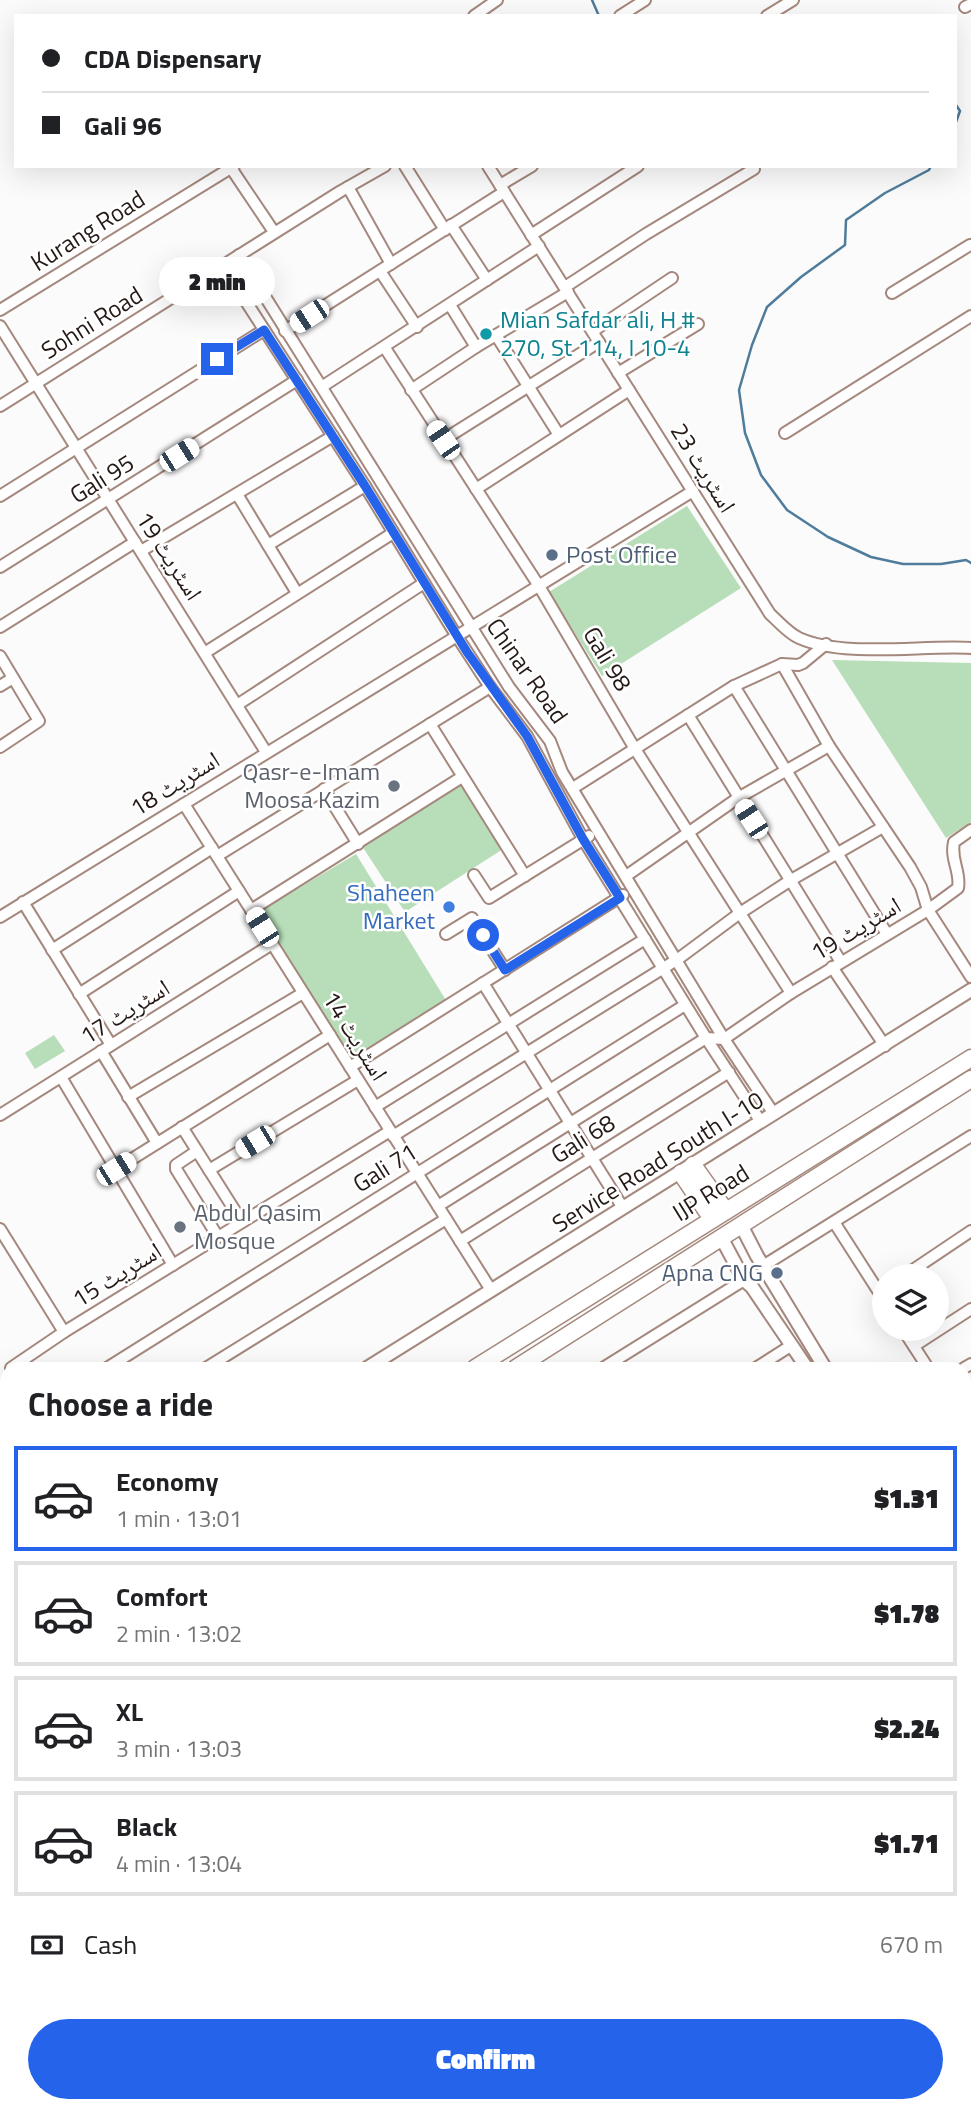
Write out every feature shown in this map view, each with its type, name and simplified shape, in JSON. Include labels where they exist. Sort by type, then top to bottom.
[{"type":"highway","name":"IJP Road","points":[[485,1362],[971,1058]]},
{"type":"highway","name":"IJP Road","points":[[525,1362],[971,1079]]},
{"type":"highway","points":[[687,1169],[719,1215]]},
{"type":"main road","name":"Service Road South I-10","points":[[377,1362],[971,990]]},
{"type":"main road","points":[[741,1225],[821,1362]]},
{"type":"main road","points":[[721,1237],[748,1283],[803,1362]]},
{"type":"main road","points":[[738,1267],[763,1266]]},
{"type":"main road","points":[[748,1283],[763,1266]]},
{"type":"street","points":[[477,14],[497,0]]},
{"type":"street","points":[[770,14],[793,0]]},
{"type":"street","points":[[623,14],[643,1]]},
{"type":"street","name":"Kurang Road","points":[[0,310],[231,168]]},
{"type":"street","points":[[234,168],[274,232]]},
{"type":"street","name":"Sohni Road","points":[[0,406],[274,232],[381,168]]},
{"type":"street","points":[[406,168],[487,280]]},
{"type":"street","name":"اسٹریٹ 23","points":[[489,168],[770,614],[796,637],[813,643],[860,648],[971,648]]},
{"type":"street","points":[[285,331],[448,228],[529,168]]},
{"type":"street","points":[[531,235],[635,168]]},
{"type":"street","points":[[411,390],[567,289],[646,234],[754,169]]},
{"type":"street","points":[[348,187],[391,264]]},
{"type":"street","points":[[892,293],[970,245]]},
{"type":"street","points":[[323,386],[540,246]]},
{"type":"street","name":"Chinar Road","points":[[239,255],[509,687],[550,741],[562,772],[678,959],[724,1039],[774,1114]]},
{"type":"street","name":"Chinar Road","points":[[223,266],[365,486],[456,635],[533,746],[583,839],[761,1122]]},
{"type":"street","points":[[380,271],[417,327]]},
{"type":"street","points":[[593,331],[672,278]]},
{"type":"street","points":[[450,305],[476,347]]},
{"type":"street","points":[[785,433],[971,316]]},
{"type":"street","points":[[618,373],[698,324]]},
{"type":"street","name":"اسٹریٹ 19","points":[[0,326],[266,752]]},
{"type":"street","points":[[0,496],[264,330]]},
{"type":"street","points":[[496,335],[559,435]]},
{"type":"street","points":[[443,440],[599,342]]},
{"type":"street","name":"Gali 98","points":[[385,348],[538,586],[635,749],[791,993]]},
{"type":"street","name":"Gali 95","points":[[0,567],[297,380]]},
{"type":"street","points":[[476,489],[629,390]]},
{"type":"street","points":[[0,627],[138,546],[237,494],[333,436]]},
{"type":"street","points":[[268,545],[365,486]]},
{"type":"street","name":"اسٹریٹ 18","points":[[0,917],[693,491]]},
{"type":"street","points":[[237,494],[297,593]]},
{"type":"street","points":[[206,652],[393,533]]},
{"type":"street","points":[[237,705],[424,583]]},
{"type":"street","points":[[573,788],[734,686],[782,664],[803,663],[826,644]]},
{"type":"street","points":[[0,656],[39,721],[0,747]]},
{"type":"street","points":[[782,664],[829,746],[921,887],[928,909],[971,977]]},
{"type":"street","points":[[0,686],[13,678]]},
{"type":"street","points":[[734,686],[887,934]]},
{"type":"street","points":[[52,950],[490,687]]},
{"type":"street","points":[[688,715],[791,880],[836,965],[885,1046]]},
{"type":"street","points":[[429,724],[525,876]]},
{"type":"street","points":[[626,876],[738,798],[829,746]]},
{"type":"street","points":[[251,910],[463,777]]},
{"type":"street","points":[[324,789],[358,844]]},
{"type":"street","name":"اسٹریٹ 14","points":[[184,804],[491,1290]]},
{"type":"street","name":"اسٹریٹ 15","points":[[21,1362],[64,1332],[242,1222],[678,959],[740,913],[791,880],[883,827]]},
{"type":"street","points":[[474,875],[489,898],[597,830]]},
{"type":"street","name":"اسٹریٹ 19","points":[[724,1039],[791,993],[958,888],[960,878],[952,853],[954,842],[968,832]]},
{"type":"street","points":[[350,1067],[632,888]]},
{"type":"street","points":[[79,994],[239,891]]},
{"type":"street","points":[[23,902],[79,994],[128,1097],[157,1143]]},
{"type":"street","points":[[446,934],[472,918],[505,970]]},
{"type":"street","points":[[375,1107],[645,939]]},
{"type":"street","name":"اسٹریٹ 17","points":[[0,1115],[272,944]]},
{"type":"street","points":[[483,984],[623,1208]]},
{"type":"street","points":[[128,1097],[303,993]]},
{"type":"street","name":"Gali 71","points":[[117,1362],[685,1005]]},
{"type":"street","points":[[116,1169],[330,1035]]},
{"type":"street","points":[[438,1206],[706,1038],[724,1039]]},
{"type":"street","name":"Gali 68","points":[[460,1241],[729,1072]]},
{"type":"street","points":[[61,1077],[173,1265]]},
{"type":"street","points":[[209,1170],[358,1080]]},
{"type":"street","points":[[182,1127],[242,1222]]},
{"type":"street","points":[[763,1266],[971,1136]]},
{"type":"street","points":[[197,1151],[176,1165],[176,1169],[218,1237]]},
{"type":"street","points":[[216,1362],[446,1219]]},
{"type":"street","points":[[834,1222],[872,1279]]},
{"type":"street","points":[[922,1264],[971,1231]]},
{"type":"street","points":[[2,1236],[64,1332]]},
{"type":"street","points":[[613,1362],[748,1283]]},
{"type":"street","points":[[914,1346],[971,1309]]},
{"type":"street","points":[[911,1341],[924,1362]]},
{"type":"street","points":[[765,1362],[792,1345]]},
{"type":"green space","points":[[687,506],[741,588],[602,676],[549,592]]},
{"type":"green space","points":[[832,660],[971,663],[971,822],[946,838]]},
{"type":"green space","points":[[461,783],[503,849],[405,912],[362,846]]},
{"type":"green space","points":[[356,854],[447,1002],[354,1063],[260,911]]},
{"type":"green space","points":[[54,1035],[65,1051],[35,1069],[25,1053]]},
{"type":"waterway","points":[[592,0],[598,14]]},
{"type":"waterway","points":[[957,106],[960,111],[957,119]]},
{"type":"waterway","points":[[930,168],[885,193],[846,220],[845,245],[801,277],[767,307],[739,390],[745,433],[761,475],[787,510],[828,537],[871,557],[903,564],[941,564],[966,560],[971,563]]},
{"type":"place","name":"Mian Safdar ali, H # 270, St 114, I 10-4","points":[[486,334]]},
{"type":"place","name":"Post Office","points":[[552,555]]},
{"type":"place","name":"Qasr-e-Imam Moosa Kazim","points":[[394,786]]},
{"type":"place","name":"Shaheen Market","points":[[449,907]]},
{"type":"place","name":"Abdul Qasim Mosque","points":[[180,1227]]},
{"type":"place","name":"Apna CNG","points":[[777,1273]]},
{"type":"route","points":[[217,359],[264,330],[365,486],[467,652],[527,736],[583,839],[620,898],[505,970],[483,935]]}]
